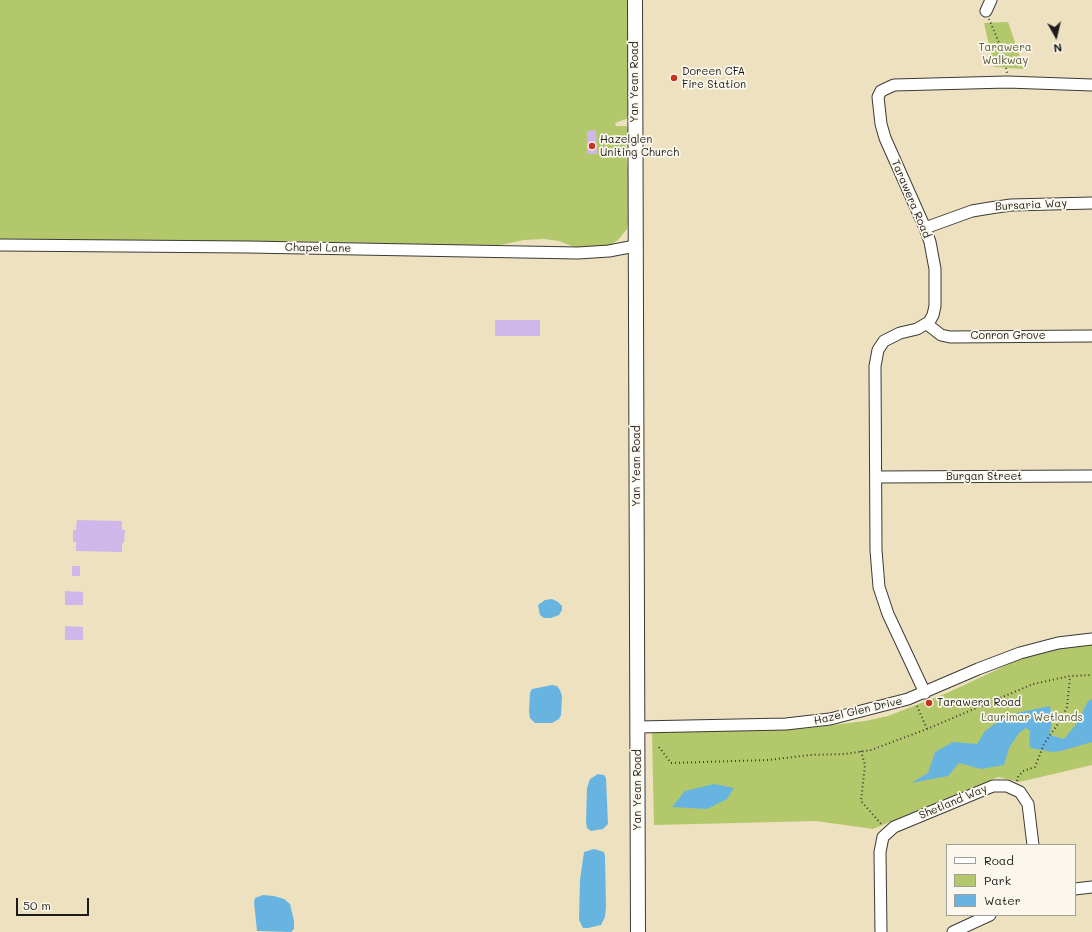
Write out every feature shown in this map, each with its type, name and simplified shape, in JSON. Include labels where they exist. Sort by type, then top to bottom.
[{"type":"main road","name":"Yan Yean Road","points":[[635,0],[638,932]]},
{"type":"street","points":[[986,11],[991,0]]},
{"type":"street","name":"Tarawera Road","points":[[927,324],[933,315],[935,306],[933,255],[925,228],[885,138],[881,124],[878,97],[882,91],[894,85],[1007,82],[1092,85]]},
{"type":"street","name":"Bursaria Way","points":[[925,228],[967,213],[990,208],[1011,205],[1092,203]]},
{"type":"street","name":"Chapel Lane","points":[[0,245],[248,247],[578,253],[636,246]]},
{"type":"street","points":[[925,693],[888,614],[879,587],[876,550],[875,366],[878,350],[891,336],[917,330],[927,324]]},
{"type":"street","name":"Conron Grove","points":[[927,324],[941,335],[950,337],[1092,336]]},
{"type":"street","name":"Burgan Street","points":[[876,477],[1092,476]]},
{"type":"street","name":"Hazel Glen Drive","points":[[638,728],[808,723],[853,715],[925,693],[978,668],[1020,653],[1058,643],[1092,639]]},
{"type":"street","name":"Shetland Way","points":[[886,835],[894,827],[993,786],[1007,786],[1015,790]]},
{"type":"street","points":[[1015,790],[1020,792],[1028,804],[1033,844]]},
{"type":"street","points":[[881,932],[880,852],[886,835]]},
{"type":"street","points":[[1076,890],[1092,887]]},
{"type":"street","points":[[953,932],[988,916]]},
{"type":"path","points":[[986,11],[1003,52],[1007,82]]},
{"type":"path","points":[[660,747],[671,763],[768,760],[810,755],[845,754],[871,750],[927,729],[1032,684],[1070,676],[1092,675]]},
{"type":"path","points":[[1015,790],[1018,777],[1023,771],[1035,767],[1044,744],[1062,718],[1067,707],[1070,676]]},
{"type":"path","points":[[914,697],[927,729]]},
{"type":"path","points":[[861,751],[865,764],[861,801],[886,835]]},
{"type":"green space","points":[[0,0],[630,0],[629,116],[626,119],[615,123],[616,126],[626,126],[629,129],[625,148],[629,179],[630,212],[627,229],[618,240],[610,245],[577,248],[559,241],[544,239],[524,240],[496,246],[287,241],[172,242],[0,240]]},
{"type":"green space","name":"Tarawera Walkway","points":[[1008,22],[1024,69],[994,67],[984,23]]},
{"type":"green space","name":"Laurimar Wetlands","points":[[1092,644],[1092,765],[1019,782],[998,777],[873,829],[816,821],[654,825],[652,733],[809,728],[865,721],[888,716],[947,693],[1022,658],[1060,648]]},
{"type":"water","points":[[552,599],[562,606],[562,610],[559,615],[551,618],[544,618],[540,615],[538,605],[545,600]]},
{"type":"water","points":[[552,685],[557,686],[562,696],[561,715],[559,719],[552,723],[535,723],[530,718],[530,693],[532,689]]},
{"type":"water","points":[[1092,699],[1092,742],[1061,751],[1052,752],[1031,748],[1029,745],[1030,731],[1026,728],[1019,733],[1009,748],[1004,765],[981,769],[959,763],[948,776],[911,783],[928,773],[935,752],[953,742],[977,744],[985,731],[1007,715],[1050,706],[1052,718],[1050,735],[1064,739],[1078,722],[1088,701]]},
{"type":"water","points":[[598,774],[604,775],[606,778],[608,824],[603,829],[591,831],[587,828],[586,822],[587,788],[590,779]]},
{"type":"water","points":[[714,784],[734,788],[727,799],[707,809],[672,807],[685,791]]},
{"type":"water","points":[[594,849],[604,852],[605,857],[605,917],[601,925],[583,928],[579,920],[580,880],[584,852]]},
{"type":"water","points":[[263,895],[284,899],[290,904],[294,921],[294,929],[291,932],[257,931],[254,902],[255,898]]},
{"type":"building","name":"Hazelglen Uniting Church","points":[[596,130],[597,154],[587,154],[587,131]]},
{"type":"building","points":[[495,320],[540,320],[540,336],[495,336]]},
{"type":"building","points":[[77,520],[122,521],[122,530],[125,530],[124,543],[122,543],[122,552],[76,551],[76,542],[73,542],[73,530],[76,530]]},
{"type":"building","points":[[72,566],[80,566],[80,576],[72,576]]},
{"type":"building","points":[[65,591],[83,592],[83,605],[65,605]]},
{"type":"building","points":[[65,626],[83,627],[83,640],[65,640]]},
{"type":"place","name":"Doreen CFA Fire Station","points":[[674,78]]},
{"type":"place","name":"Hazelglen Uniting Church","points":[[592,146]]},
{"type":"place","name":"Tarawera Road","points":[[929,703]]}]
